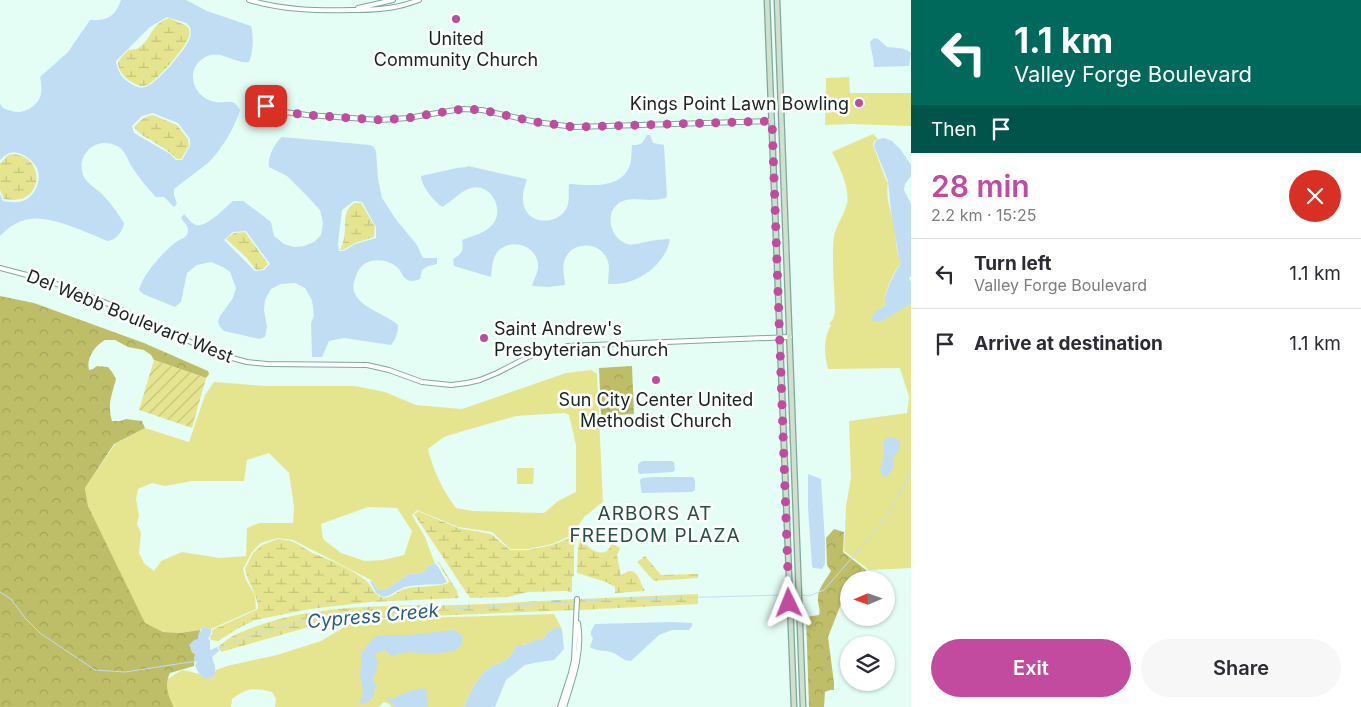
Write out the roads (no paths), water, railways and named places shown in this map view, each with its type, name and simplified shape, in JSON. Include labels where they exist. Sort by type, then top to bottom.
[{"type":"main road","points":[[768,0],[794,707]]},
{"type":"main road","points":[[777,0],[803,707]]},
{"type":"street","points":[[249,0],[279,7],[306,10],[366,10],[399,6],[419,0]]},
{"type":"street","points":[[351,10],[393,0]]},
{"type":"street","points":[[398,0],[399,6]]},
{"type":"street","points":[[266,106],[284,112],[307,115],[380,120],[408,118],[463,109],[482,110],[536,122],[574,127],[772,121]]},
{"type":"street","name":"Del Webb Boulevard West","points":[[0,268],[46,280],[104,302],[185,340],[231,358],[267,364],[367,365],[389,370],[422,382],[438,384],[462,384],[480,380],[528,357],[568,346],[790,337]]},
{"type":"street","points":[[560,707],[574,660],[577,599]]},
{"type":"street","points":[[564,707],[575,674],[580,645],[577,613]]},
{"type":"water","points":[[121,0],[186,0],[207,11],[251,26],[253,44],[249,62],[236,61],[219,55],[207,56],[196,65],[193,76],[195,86],[203,97],[211,101],[230,102],[237,105],[240,110],[231,131],[223,145],[208,163],[174,189],[177,204],[174,207],[164,197],[156,197],[149,190],[120,148],[109,143],[102,143],[95,145],[89,150],[82,162],[84,177],[101,193],[124,223],[119,235],[114,239],[108,241],[80,229],[38,218],[17,223],[0,236],[0,194],[3,201],[23,201],[36,189],[39,176],[34,164],[27,157],[19,153],[10,153],[0,160],[0,103],[3,108],[16,112],[22,112],[33,106],[40,97],[40,77],[68,52],[90,20],[101,20],[110,17]],"holes":[[[167,17],[186,23],[190,27],[190,38],[177,58],[163,74],[150,85],[145,87],[136,86],[123,77],[118,70],[116,61],[150,27]],[[153,113],[178,123],[190,139],[190,146],[182,160],[176,160],[170,154],[134,133],[132,126],[142,116]]]},
{"type":"water","points":[[874,38],[887,47],[909,51],[911,53],[909,66],[874,67],[870,42]]},
{"type":"water","points":[[647,135],[650,135],[653,143],[664,145],[667,196],[666,198],[656,200],[633,199],[623,201],[613,210],[611,223],[616,236],[627,244],[670,239],[660,261],[647,273],[632,281],[608,284],[608,260],[602,252],[591,246],[579,247],[568,253],[563,269],[565,285],[532,286],[538,270],[536,257],[528,248],[516,244],[503,247],[498,251],[493,260],[491,277],[454,266],[453,259],[462,249],[462,240],[483,232],[493,224],[497,211],[494,198],[484,189],[478,187],[471,188],[442,207],[428,193],[421,176],[468,166],[526,179],[523,199],[527,213],[538,220],[551,220],[563,213],[567,207],[569,184],[595,185],[620,179],[630,165],[632,145],[642,143]]},
{"type":"water","points":[[282,137],[370,145],[374,147],[382,198],[395,218],[417,245],[423,258],[437,258],[437,264],[422,270],[420,279],[415,281],[406,279],[399,269],[391,263],[377,260],[363,265],[358,271],[354,282],[354,290],[357,297],[369,308],[398,325],[398,331],[391,345],[344,338],[329,341],[322,357],[312,357],[311,323],[314,315],[312,300],[305,288],[295,283],[281,284],[271,289],[265,300],[264,310],[267,327],[265,337],[259,339],[224,331],[218,322],[233,298],[236,288],[230,272],[211,262],[197,265],[187,273],[181,302],[175,307],[143,294],[139,290],[149,270],[160,257],[187,234],[188,228],[181,218],[184,214],[193,223],[200,225],[216,216],[233,201],[243,201],[271,222],[274,236],[284,244],[294,247],[304,246],[314,242],[321,235],[323,223],[320,210],[287,176],[269,167],[270,155]],"holes":[[[354,201],[362,202],[376,227],[376,238],[355,244],[344,251],[339,251],[338,243],[342,210]],[[246,231],[270,264],[264,270],[255,271],[224,240],[233,232]]]},
{"type":"water","points":[[884,138],[892,141],[901,150],[911,165],[911,176],[905,184],[904,190],[911,204],[911,276],[909,278],[911,282],[911,305],[882,321],[873,322],[872,317],[877,309],[881,309],[885,305],[888,289],[901,262],[891,212],[888,181],[874,146],[877,140]]},
{"type":"water","points":[[893,437],[899,440],[900,448],[894,457],[893,468],[887,477],[883,476],[880,470],[884,456],[884,440]]},
{"type":"water","points":[[644,461],[671,461],[674,462],[675,470],[673,472],[640,474],[638,472],[638,465]]},
{"type":"water","points":[[808,474],[821,479],[825,542],[825,564],[822,569],[813,568],[812,566]]},
{"type":"water","points":[[693,477],[695,480],[695,490],[692,492],[642,493],[640,480],[642,478]]},
{"type":"water","points":[[435,564],[447,582],[405,587],[383,597],[376,593],[370,581],[373,581],[376,588],[381,590],[389,588],[409,574],[421,573],[428,566]]},
{"type":"water","points":[[692,623],[692,626],[689,630],[672,630],[659,635],[631,661],[625,660],[611,652],[590,647],[593,638],[591,631],[595,624]]},
{"type":"water","points":[[203,627],[211,629],[208,639],[210,640],[210,650],[217,647],[219,651],[212,657],[215,667],[213,677],[205,679],[200,675],[195,665],[197,662],[194,660],[195,654],[189,645],[198,639],[198,635]]},
{"type":"water","points":[[556,627],[562,629],[564,649],[554,660],[525,665],[506,680],[495,707],[464,707],[481,675],[489,668],[506,660],[517,645],[524,645],[538,639],[542,640],[547,633]]},
{"type":"water","points":[[457,631],[463,637],[461,646],[456,650],[437,654],[406,652],[393,656],[385,650],[376,653],[376,659],[379,663],[376,666],[377,671],[373,677],[373,681],[377,686],[374,696],[369,702],[359,705],[363,692],[360,676],[362,652],[374,637]]},
{"type":"water","points":[[426,688],[428,707],[395,707],[386,698],[392,699],[417,689]]},
{"type":"waterway","name":"Cypress Creek","points":[[802,595],[809,596],[824,590],[887,515],[911,474]]},
{"type":"waterway","name":"Cypress Creek","points":[[0,592],[11,599],[25,618],[40,633],[95,670],[125,672],[197,661]]},
{"type":"waterway","name":"Cypress Creek","points":[[218,650],[259,633],[321,617],[600,600],[783,595]]},
{"type":"place","name":"United Community Church","points":[[456,19]]},
{"type":"place","name":"Kings Point Lawn Bowling","points":[[859,103]]},
{"type":"place","name":"Saint Andrew's Presbyterian Church","points":[[484,338]]},
{"type":"place","name":"Sun City Center United Methodist Church","points":[[656,380]]},
{"type":"district","name":"ARBORS AT FREEDOM PLAZA","points":[[655,524]]}]
